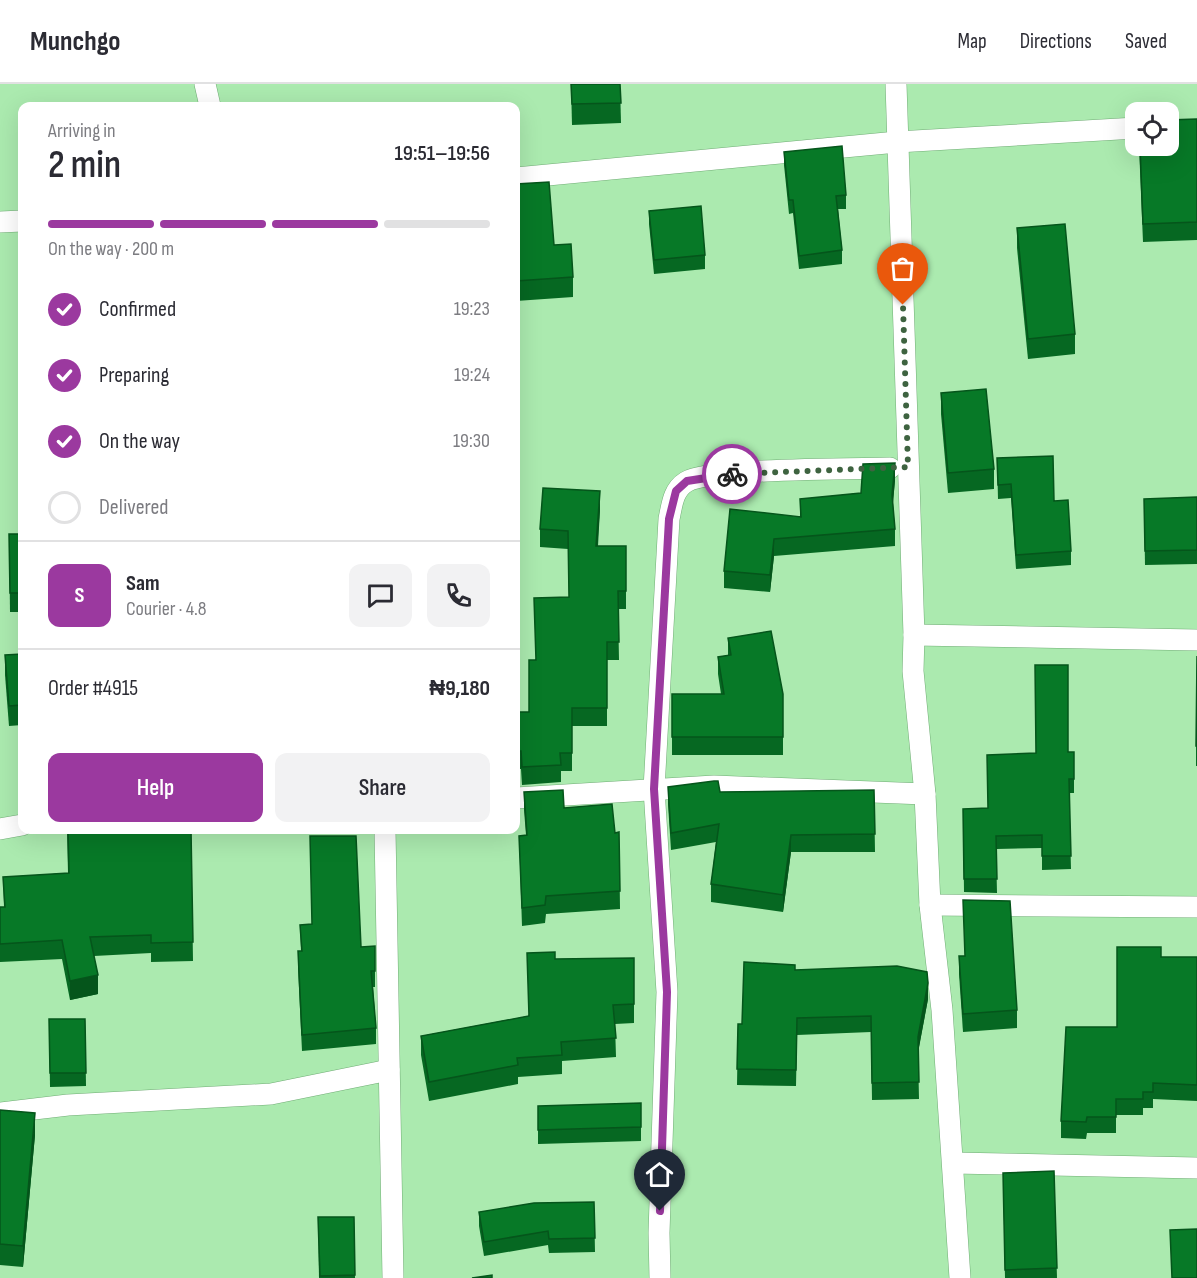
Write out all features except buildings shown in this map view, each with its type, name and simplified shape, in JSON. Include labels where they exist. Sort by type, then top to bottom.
[{"type":"street","points":[[205,84],[209,102]]},
{"type":"street","points":[[896,84],[914,635],[913,671],[925,794],[930,905],[942,1010],[953,1163],[951,1176],[960,1278]]},
{"type":"street","points":[[520,178],[897,142],[1125,129]]},
{"type":"street","points":[[0,222],[18,221]]},
{"type":"street","points":[[660,1278],[659,1233],[667,992],[654,789],[669,519],[676,491],[687,481],[721,474],[908,467]]},
{"type":"street","points":[[914,635],[1197,640]]},
{"type":"street","points":[[520,798],[714,786],[925,794]]},
{"type":"street","points":[[0,829],[18,826]]},
{"type":"street","points":[[385,834],[393,1278]]},
{"type":"street","points":[[930,905],[1197,907]]},
{"type":"street","points":[[0,1113],[68,1105],[271,1094],[389,1070]]},
{"type":"street","points":[[953,1163],[1197,1168]]},
{"type":"way so far","points":[[732,474],[908,467],[903,305]]},
{"type":"route","points":[[660,1211],[667,992],[654,789],[669,519],[676,491],[687,481],[732,474]]}]
